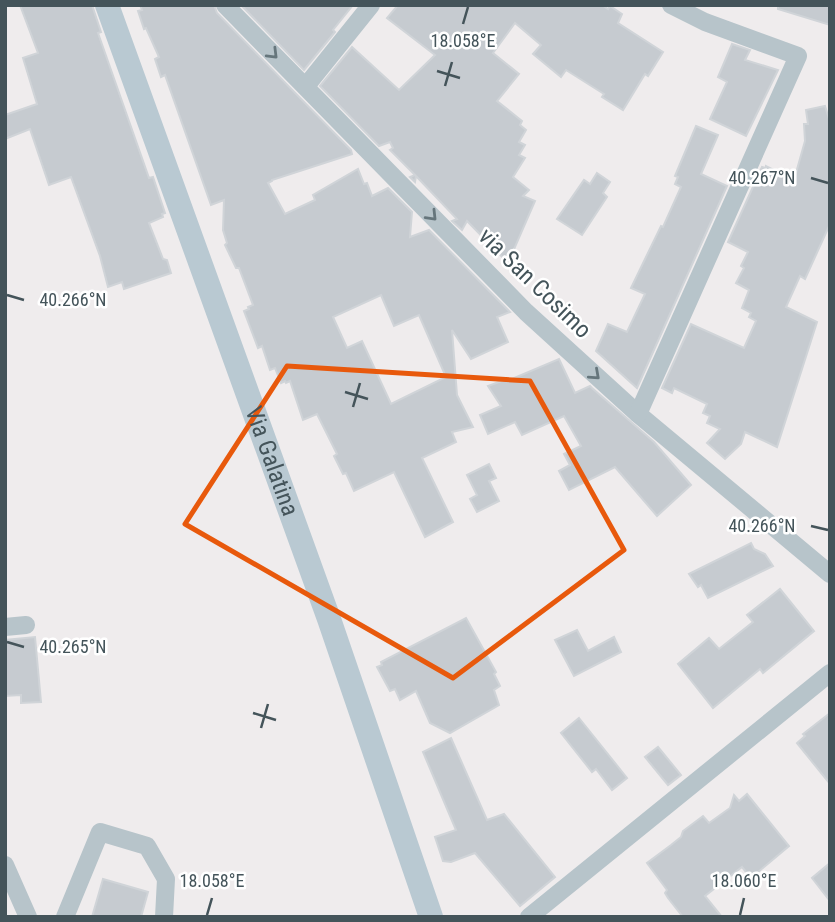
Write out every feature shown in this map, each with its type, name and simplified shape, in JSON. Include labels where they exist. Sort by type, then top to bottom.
[{"type":"street","name":"Via Galatina","points":[[107,5],[324,606],[431,917]]},
{"type":"street","name":"via San Cosimo","points":[[225,5],[526,312],[638,414],[830,574]]},
{"type":"street","points":[[306,86],[371,5]]},
{"type":"street","points":[[638,414],[798,56],[705,22],[671,5]]},
{"type":"street","points":[[705,22],[714,5]]},
{"type":"street","points":[[5,627],[26,625]]},
{"type":"street","points":[[529,917],[830,673]]},
{"type":"street","points":[[65,917],[100,832],[147,846],[166,879],[164,917]]},
{"type":"street","points":[[5,864],[28,917]]},
{"type":"highlighted area","points":[[287,366],[530,381],[624,550],[453,678],[185,524]]},
{"type":"building","points":[[20,5],[92,5],[101,32],[98,33],[149,178],[153,177],[165,213],[162,214],[163,217],[149,223],[171,273],[124,289],[122,282],[108,287],[100,256],[71,177],[49,185],[30,129],[5,139],[5,115],[37,104],[23,58],[38,53]]},
{"type":"building","points":[[140,5],[214,5],[217,13],[351,150],[352,154],[268,183],[285,214],[315,200],[313,195],[358,169],[372,196],[388,188],[412,212],[410,237],[429,230],[510,312],[497,317],[508,342],[471,359],[452,330],[457,395],[473,427],[452,432],[456,442],[422,458],[453,522],[425,537],[394,472],[354,491],[334,456],[337,454],[317,414],[303,420],[290,381],[281,383],[275,368],[270,370],[262,346],[258,348],[244,311],[253,305],[239,268],[236,268],[225,245],[224,200],[211,205],[165,75],[161,77],[155,59],[159,57],[146,28],[144,29],[138,11],[142,10]],"holes":[[[381,295],[394,326],[419,315],[446,377],[391,404],[362,341],[347,348],[333,317]]]},
{"type":"building","points":[[241,5],[353,5],[304,70]]},
{"type":"building","points":[[398,5],[602,5],[608,9],[610,6],[622,14],[618,23],[663,52],[648,76],[645,74],[623,110],[602,97],[604,94],[566,70],[561,77],[533,54],[541,45],[515,23],[493,53],[519,74],[497,101],[522,121],[520,125],[526,130],[519,142],[525,145],[519,155],[525,158],[513,177],[529,190],[523,196],[535,201],[508,263],[467,221],[462,230],[452,221],[457,219],[416,176],[415,182],[410,177],[415,175],[390,150],[393,148],[390,142],[379,146],[320,86],[352,47],[399,90],[435,55],[387,18]]},
{"type":"building","points":[[778,5],[830,5],[830,25],[778,9]]},
{"type":"building","points":[[732,44],[750,50],[745,60],[778,70],[746,136],[710,119],[727,82],[718,77]]},
{"type":"building","points":[[825,106],[830,122],[830,224],[805,279],[800,276],[786,307],[817,322],[777,447],[745,432],[741,444],[725,459],[707,443],[720,429],[707,423],[710,416],[703,413],[707,404],[674,388],[672,393],[662,388],[691,324],[744,348],[756,321],[749,317],[751,313],[742,308],[749,290],[736,283],[748,252],[728,242],[762,167],[766,166],[794,180],[805,141],[804,124],[808,124],[806,110]]},
{"type":"building","points":[[696,126],[718,135],[701,174],[727,186],[637,388],[596,351],[608,324],[627,332],[645,294],[631,288],[681,187],[675,184],[678,177],[675,176]]},
{"type":"building","points":[[597,173],[610,182],[603,193],[607,197],[582,235],[557,219],[584,180],[590,184]]},
{"type":"building","points":[[559,359],[575,393],[590,386],[654,442],[691,485],[657,516],[615,467],[569,490],[559,471],[570,465],[564,454],[581,446],[564,416],[522,435],[515,422],[488,434],[480,415],[501,406],[488,386]]},
{"type":"building","points":[[489,464],[496,478],[489,481],[499,501],[477,512],[470,499],[477,495],[467,475]]},
{"type":"building","points":[[751,543],[754,549],[765,554],[773,566],[708,598],[701,585],[698,587],[689,574]]},
{"type":"building","points":[[780,589],[814,631],[763,673],[760,669],[713,708],[678,664],[709,638],[719,649],[753,622],[747,615]]},
{"type":"building","points":[[466,618],[496,672],[494,674],[500,686],[494,690],[499,705],[450,733],[430,723],[416,691],[400,700],[395,689],[390,691],[377,667],[382,665],[381,662]]},
{"type":"building","points":[[577,630],[588,651],[614,637],[621,652],[574,676],[555,640]]},
{"type":"building","points":[[35,637],[41,702],[21,703],[21,695],[5,696],[5,640]]},
{"type":"building","points":[[830,713],[830,784],[797,743],[805,736],[803,734]]},
{"type":"building","points":[[579,718],[627,778],[612,790],[596,769],[592,772],[561,733]]},
{"type":"building","points":[[451,738],[487,820],[504,814],[555,877],[520,906],[475,853],[451,862],[443,861],[435,837],[456,830],[423,752]]},
{"type":"building","points":[[658,747],[681,775],[668,785],[645,757]]},
{"type":"building","points":[[747,794],[789,846],[751,878],[742,867],[705,896],[722,917],[683,917],[647,863],[703,816],[709,823],[730,808],[734,795],[739,801]]},
{"type":"building","points":[[830,863],[830,901],[812,878]]},
{"type":"building","points":[[103,879],[148,892],[141,917],[92,917]]}]
